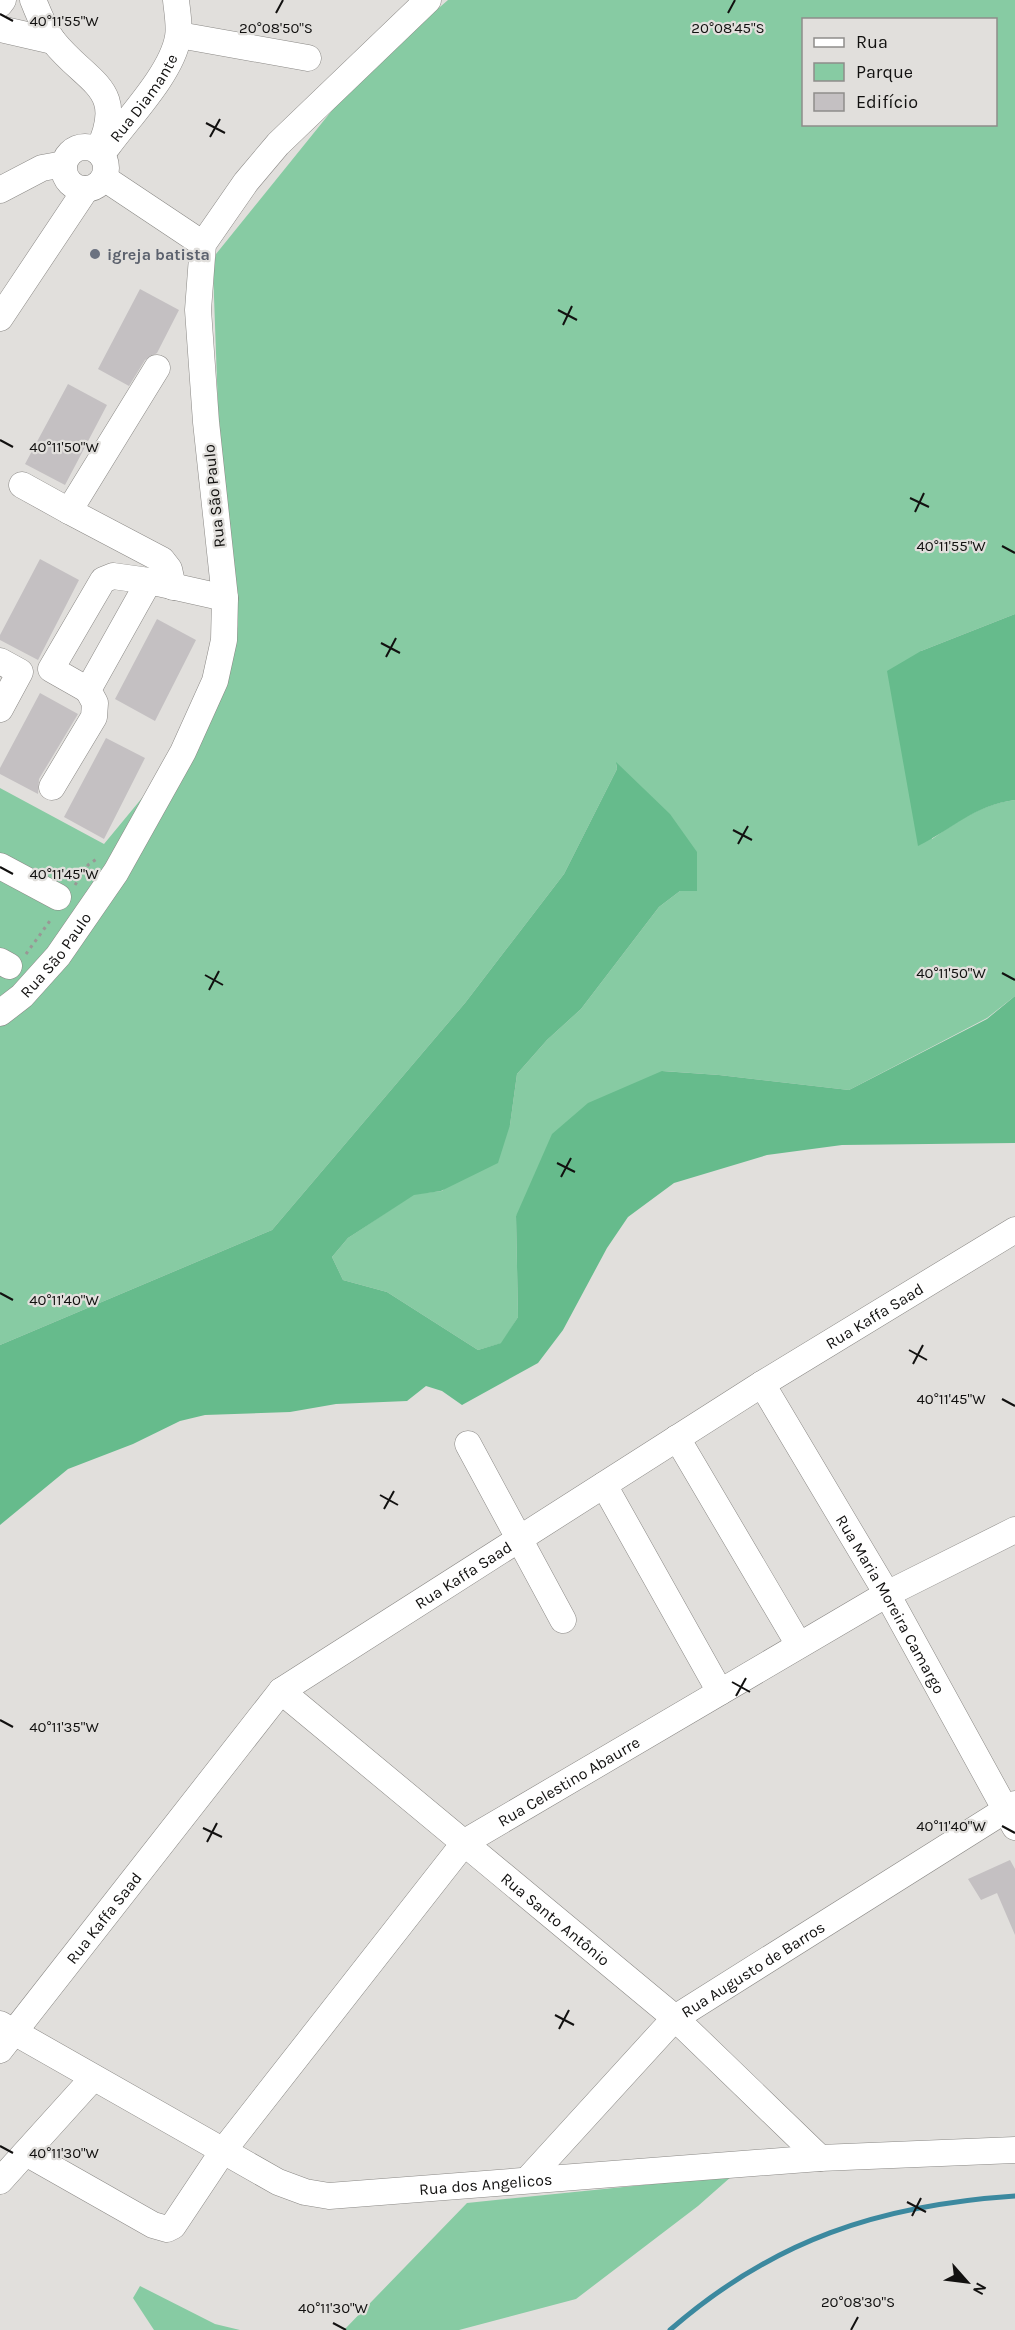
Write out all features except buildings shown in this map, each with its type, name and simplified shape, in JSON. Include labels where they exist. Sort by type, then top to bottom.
[{"type":"street","points":[[0,4],[3,0]]},
{"type":"street","points":[[33,0],[53,41],[101,88],[108,106],[110,120],[97,168],[72,185],[64,172],[64,164],[74,150],[82,147],[97,168],[203,244],[246,182],[278,144],[428,0]]},
{"type":"street","points":[[176,0],[178,35],[308,58]]},
{"type":"street","points":[[0,29],[53,41]]},
{"type":"street","name":"Rua Diamante","points":[[0,318],[155,82],[174,51],[178,35]]},
{"type":"street","points":[[101,88],[129,91],[155,82]]},
{"type":"street","points":[[0,190],[42,168],[64,164]]},
{"type":"street","name":"Rua São Paulo","points":[[0,1013],[22,996],[57,957],[116,872],[183,752],[214,681],[224,640],[225,598],[206,422],[198,310],[203,244]]},
{"type":"street","points":[[69,511],[157,368]]},
{"type":"street","points":[[22,485],[162,560],[169,569],[88,690]]},
{"type":"street","points":[[51,669],[103,580],[113,576],[225,598]]},
{"type":"street","points":[[0,709],[10,666],[51,669],[88,690],[95,703],[94,717],[52,787]]},
{"type":"street","points":[[0,866],[62,899]]},
{"type":"street","name":"Rua Kaffa Saad","points":[[5,2036],[281,1691],[762,1384],[1015,1230]]},
{"type":"street","name":"Rua Maria Moreira Camargo","points":[[762,1384],[887,1594],[1012,1813]]},
{"type":"street","points":[[677,1438],[799,1645]]},
{"type":"street","points":[[468,1444],[563,1620]]},
{"type":"street","points":[[604,1485],[720,1692]]},
{"type":"street","name":"Rua Celestino Abaurre","points":[[26,2153],[153,2225],[167,2229],[173,2226],[223,2151],[465,1842],[887,1594],[1015,1530]]},
{"type":"street","name":"Rua Santo Antônio","points":[[281,1691],[675,2018],[820,2158]]},
{"type":"street","name":"Rua Augusto de Barros","points":[[528,2179],[675,2018],[1012,1813]]},
{"type":"street","name":"Rua dos Angelicos","points":[[5,2036],[93,2078],[278,2182],[305,2192],[329,2196],[820,2158],[1015,2150]]},
{"type":"street","points":[[0,2181],[93,2078]]},
{"type":"path","points":[[10,962],[88,865],[98,858]]},
{"type":"green space","points":[[448,0],[1015,0],[1015,614],[921,651],[932,839],[981,809],[1015,800],[1015,996],[987,1018],[849,1090],[663,1071],[516,1216],[518,1317],[502,1343],[478,1350],[387,1292],[343,1280],[332,1257],[348,1238],[414,1194],[442,1191],[510,1125],[517,1074],[547,1040],[581,1009],[659,907],[680,891],[616,763],[617,769],[564,874],[465,1003],[272,1230],[0,1345],[0,788],[104,844],[209,717],[238,625],[218,409],[213,269],[216,254],[359,77]]},
{"type":"green space","points":[[1015,614],[1015,800],[976,812],[918,846],[887,671],[921,651]]},
{"type":"green space","points":[[616,762],[670,814],[697,852],[697,891],[680,891],[659,907],[581,1009],[547,1040],[517,1074],[510,1125],[498,1163],[441,1191],[414,1195],[348,1238],[332,1257],[343,1280],[387,1292],[478,1350],[501,1343],[518,1317],[516,1216],[552,1134],[588,1103],[662,1071],[849,1090],[987,1019],[1015,996],[1015,1143],[842,1145],[767,1155],[674,1183],[628,1217],[607,1248],[563,1330],[538,1363],[462,1405],[442,1391],[426,1386],[407,1401],[336,1404],[290,1412],[205,1415],[180,1421],[133,1444],[68,1469],[0,1525],[0,1345],[272,1230],[465,1003],[564,874],[617,769]]},
{"type":"green space","points":[[732,2176],[698,2206],[576,2299],[459,2330],[344,2330],[467,2203]]},
{"type":"green space","points":[[140,2286],[215,2324],[240,2330],[154,2330],[133,2298]]},
{"type":"waterway","points":[[670,2330],[748,2272],[789,2250],[831,2233],[919,2208],[1015,2196]]},
{"type":"place","name":"igreja batista","points":[[95,254]]}]
